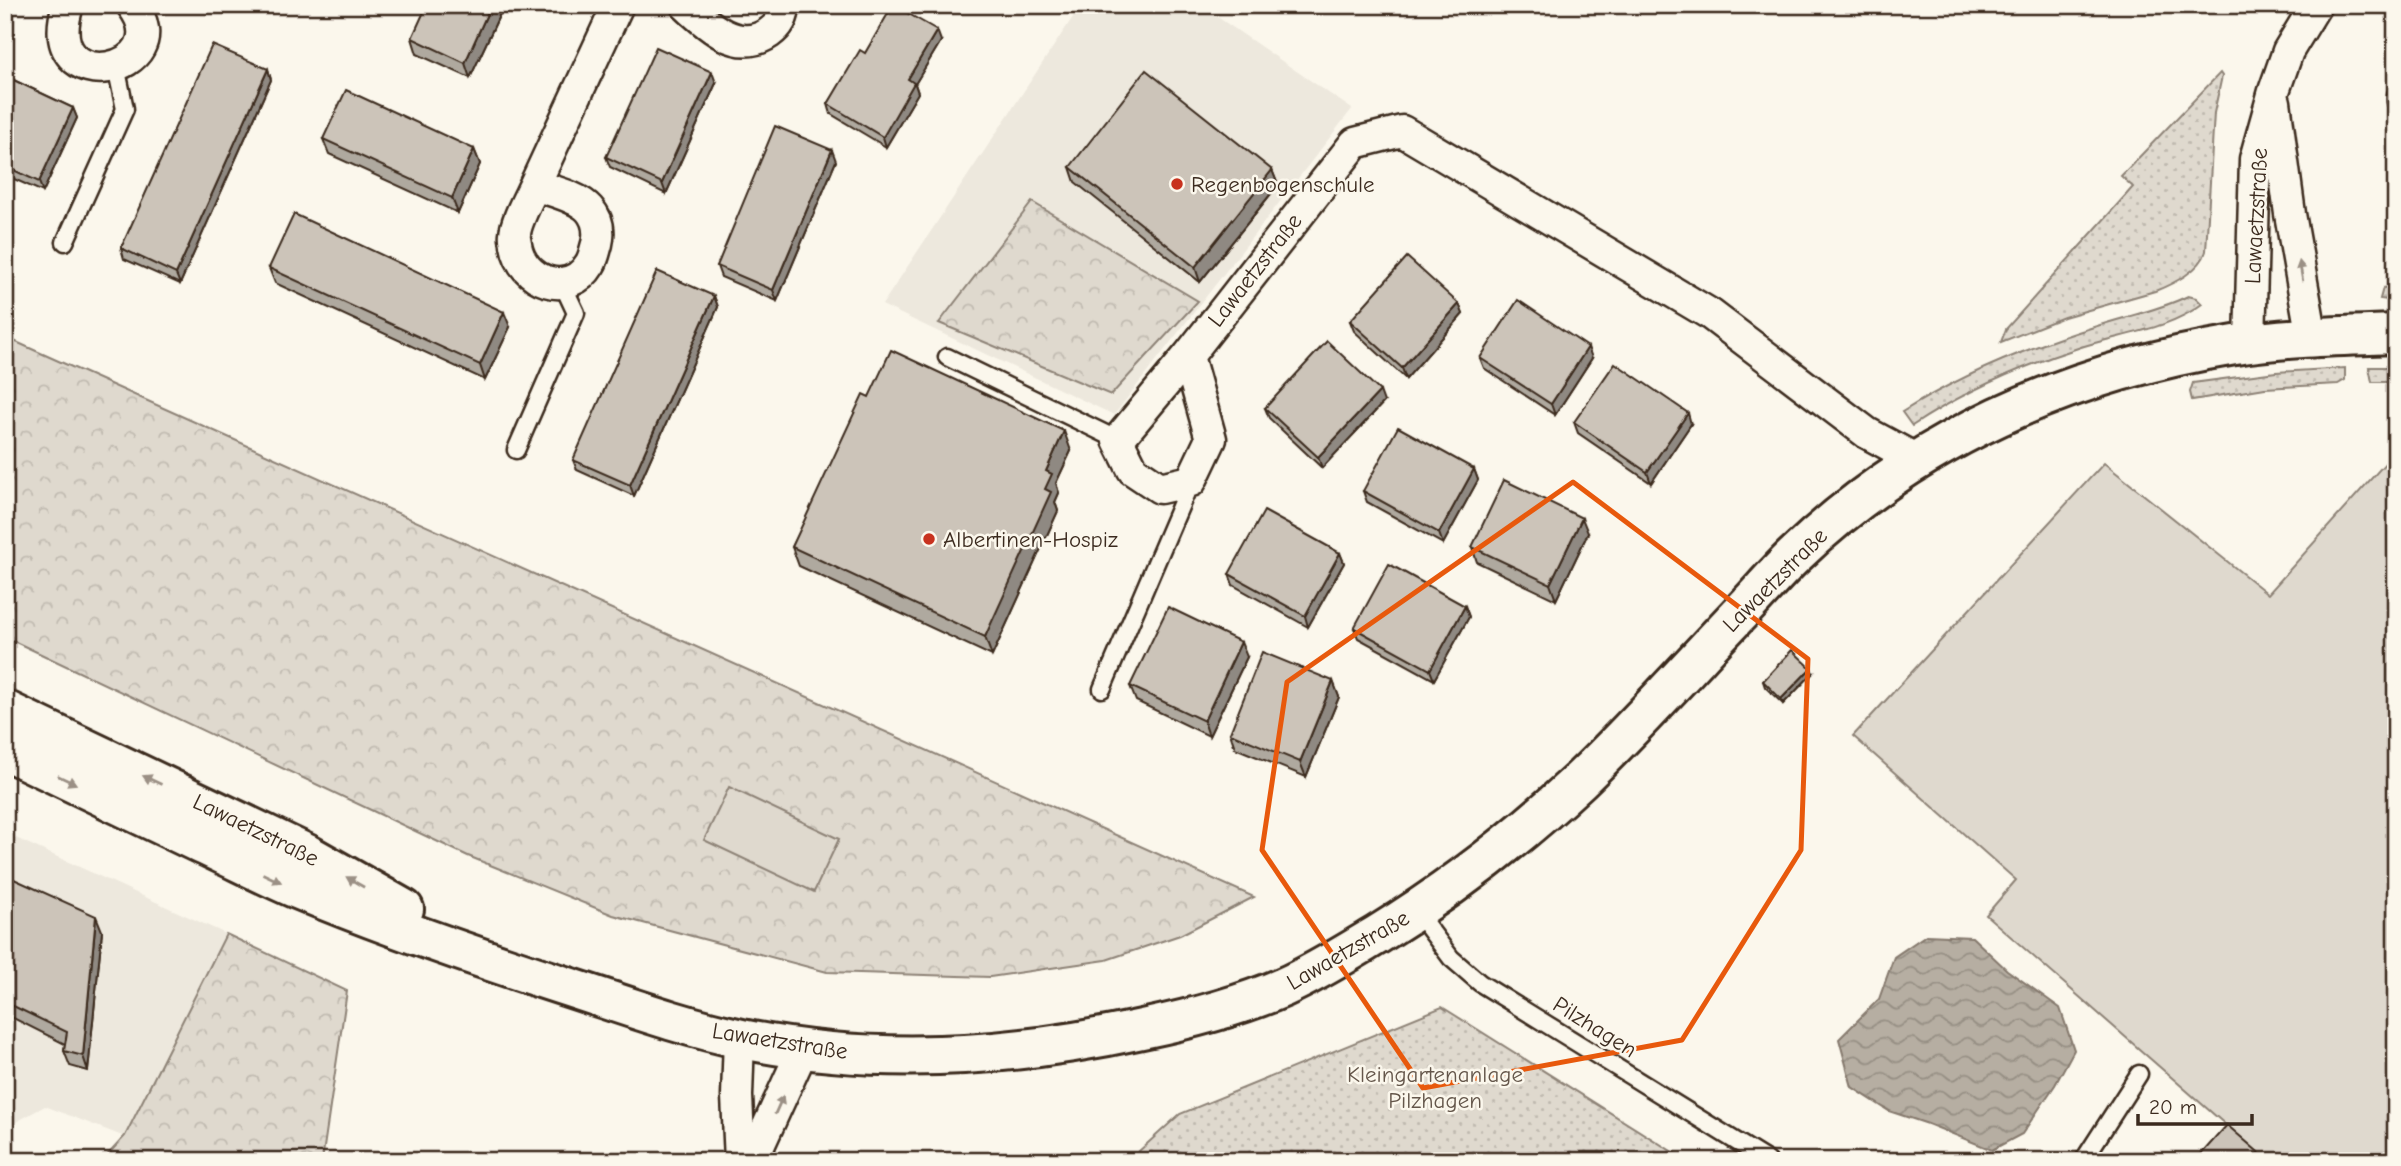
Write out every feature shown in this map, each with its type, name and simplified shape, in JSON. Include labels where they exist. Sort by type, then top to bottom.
[{"type":"street","points":[[68,5],[64,22],[69,51],[76,61],[91,68],[106,69],[125,63],[138,50],[143,36],[141,18],[132,5]]},
{"type":"street","points":[[536,185],[588,208],[598,227],[599,234],[590,265],[577,277],[562,283],[546,282],[523,267],[514,233],[618,5]]},
{"type":"street","points":[[686,5],[707,25],[726,36],[746,42],[764,36],[778,27],[784,14],[784,5]]},
{"type":"street","name":"Lawaetzstraße","points":[[2250,343],[2255,159],[2288,51],[2316,5]]},
{"type":"street","name":"Lawaetzstraße","points":[[2274,91],[2290,214],[2312,338]]},
{"type":"street","name":"Lawaetzstraße","points":[[1118,440],[1188,356],[1355,143],[1402,131],[1710,314],[1867,433],[1917,460]]},
{"type":"street","name":"Lawaetzstraße","points":[[5,750],[294,888],[499,965],[636,1009],[739,1038],[803,1049],[934,1057],[994,1054],[1103,1038],[1211,1014],[1278,989],[1320,970],[1416,911],[1523,831],[1583,776],[1794,556],[1852,506],[1953,438],[2012,409],[2097,376],[2171,357],[2250,343],[2396,334]]},
{"type":"street","points":[[1118,440],[1133,470],[1160,488],[1191,481],[1211,439],[1188,356]]},
{"type":"street","name":"Lawaetzstraße","points":[[5,710],[307,854],[499,965]]},
{"type":"street","points":[[739,1038],[737,1096],[740,1161]]},
{"type":"street","points":[[752,1161],[803,1049]]},
{"type":"lane","points":[[65,242],[125,109],[116,66]]},
{"type":"lane","points":[[2396,95],[2396,103]]},
{"type":"lane","points":[[516,450],[576,313],[562,283]]},
{"type":"lane","points":[[947,357],[1118,440]]},
{"type":"lane","points":[[1101,689],[1191,481]]},
{"type":"lane","name":"Pilzhagen","points":[[1416,911],[1451,958],[1480,983],[1768,1161]]},
{"type":"lane","points":[[2083,1161],[2139,1074]]},
{"type":"highlighted area","points":[[1573,482],[1808,659],[1801,850],[1682,1040],[1423,1088],[1262,850],[1287,682]]},
{"type":"shaded area","points":[[1081,5],[1200,5],[1352,109],[1114,415],[882,305]]},
{"type":"shaded area","points":[[5,833],[226,934],[125,1137],[45,1106],[5,1128]]},
{"type":"green space","points":[[2220,73],[2222,76],[2214,113],[2206,251],[2203,258],[2178,280],[2155,291],[2064,317],[2001,342],[2006,329],[2133,187],[2121,176]]},
{"type":"green space","points":[[1032,202],[1198,301],[1111,395],[939,323]]},
{"type":"green space","points":[[2396,286],[2396,301],[2380,299],[2383,288]]},
{"type":"green space","points":[[2188,296],[2196,298],[2202,304],[2174,320],[2081,347],[2015,371],[1972,391],[1912,426],[1902,412],[1948,385],[2021,352]]},
{"type":"green space","points":[[5,337],[1254,897],[1180,935],[1106,960],[990,977],[827,972],[613,915],[468,856],[5,637]]},
{"type":"green space","points":[[2369,367],[2396,367],[2396,382],[2372,382]]},
{"type":"green space","points":[[2345,368],[2345,380],[2338,384],[2265,388],[2192,400],[2190,392],[2193,383],[2276,372]]},
{"type":"green space","points":[[2396,451],[2396,1161],[2267,1161],[1986,915],[2016,880],[1853,736],[2104,463],[2268,594]]},
{"type":"green space","points":[[729,787],[839,839],[814,892],[704,840]]},
{"type":"green space","points":[[226,934],[347,991],[322,1161],[102,1161],[125,1136]]},
{"type":"green space","name":"Kleingartenanlage Pilzhagen","points":[[1442,1007],[1687,1161],[1128,1161],[1180,1114]]},
{"type":"water","points":[[1926,935],[1972,937],[2007,970],[2060,1008],[2074,1050],[2055,1085],[2022,1134],[1992,1150],[1889,1111],[1852,1087],[1839,1039],[1879,999],[1894,957]]},
{"type":"building","points":[[427,5],[491,5],[465,63],[412,38]]},
{"type":"building","points":[[893,5],[937,30],[908,79],[914,83],[883,137],[828,104],[860,50],[865,53]]},
{"type":"building","points":[[212,45],[268,69],[176,274],[121,248]]},
{"type":"building","points":[[656,47],[712,72],[662,183],[606,157]]},
{"type":"building","name":"Regenbogenschule","points":[[1146,70],[1272,170],[1195,267],[1070,167]]},
{"type":"building","points":[[5,76],[73,108],[39,182],[5,166]]},
{"type":"building","points":[[346,90],[474,149],[452,198],[323,139]]},
{"type":"building","points":[[775,126],[832,150],[773,290],[717,266]]},
{"type":"building","points":[[294,214],[504,312],[480,365],[269,268]]},
{"type":"building","points":[[1407,257],[1459,304],[1402,368],[1350,321]]},
{"type":"building","points":[[657,271],[714,296],[630,485],[573,460]]},
{"type":"building","points":[[1518,300],[1588,347],[1551,404],[1480,358]]},
{"type":"building","points":[[1327,341],[1380,391],[1318,457],[1265,408]]},
{"type":"building","name":"Albertinen-Hospiz","points":[[891,350],[1064,431],[1046,471],[1052,474],[1045,489],[1051,492],[985,637],[792,547],[863,394],[869,397]]},
{"type":"building","points":[[1615,363],[1688,413],[1647,472],[1574,422]]},
{"type":"building","points":[[1398,427],[1474,469],[1439,533],[1363,491]]},
{"type":"building","points":[[1504,480],[1582,518],[1550,584],[1472,547]]},
{"type":"building","points":[[1264,511],[1340,553],[1305,616],[1229,574]]},
{"type":"building","points":[[1389,564],[1465,606],[1430,670],[1354,628]]},
{"type":"building","points":[[1168,607],[1241,642],[1204,721],[1130,686]]},
{"type":"building","points":[[1792,650],[1811,668],[1781,699],[1763,681]]},
{"type":"building","points":[[1262,652],[1333,681],[1300,762],[1230,733]]},
{"type":"building","points":[[5,875],[96,916],[83,1056],[64,1051],[67,1032],[5,1002]]},
{"type":"building","points":[[2227,1125],[2265,1158],[2263,1161],[2195,1161]]},
{"type":"place","name":"Regenbogenschule","points":[[1177,184]]},
{"type":"place","name":"Albertinen-Hospiz","points":[[929,539]]}]
